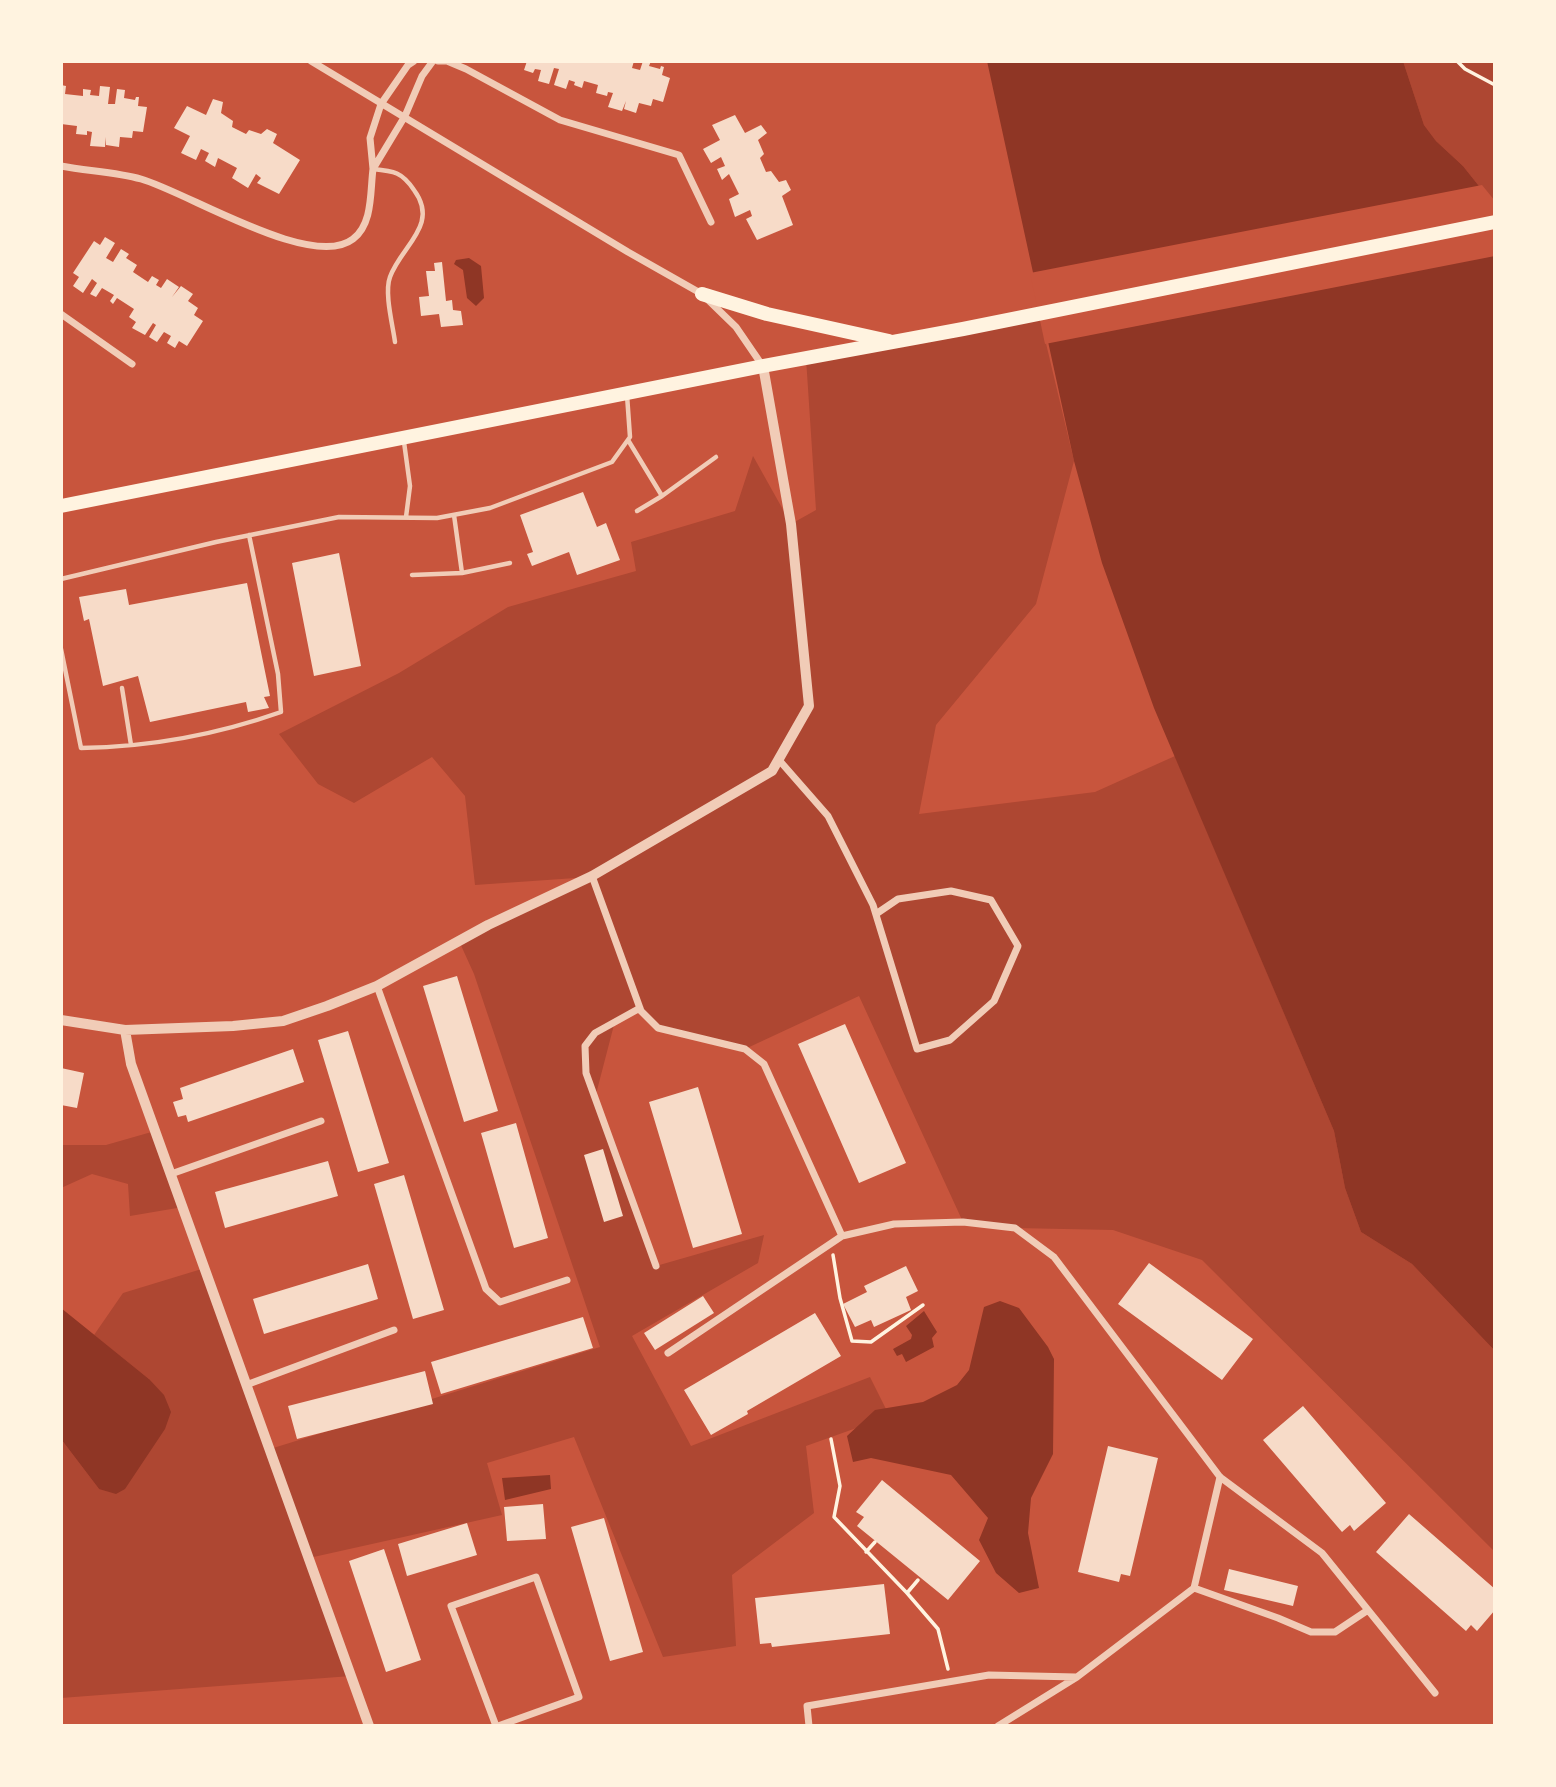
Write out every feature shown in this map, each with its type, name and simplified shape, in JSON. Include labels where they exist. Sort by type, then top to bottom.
[{"type":"main road","points":[[61,506],[1495,222]]},
{"type":"main road","points":[[702,293],[767,314],[893,342]]},
{"type":"street","points":[[61,1020],[125,1030],[233,1026],[283,1021],[377,986],[488,925],[592,876],[772,771],[809,706],[791,524],[763,366],[736,327],[702,293],[628,252],[311,61]]},
{"type":"street","points":[[61,166],[141,179],[265,233],[327,248],[352,240],[367,222],[373,169],[370,138],[381,103],[408,65],[414,61]]},
{"type":"street","points":[[373,169],[405,116],[422,76],[436,61],[447,61],[560,120],[680,155],[711,222]]},
{"type":"street","points":[[61,314],[132,364]]},
{"type":"street","points":[[779,760],[828,816],[876,914],[917,1049],[950,1040],[994,1001],[1018,946],[991,900],[951,891],[898,899],[876,914]]},
{"type":"street","points":[[592,876],[640,1008],[658,1027],[745,1049],[764,1064],[842,1236]]},
{"type":"street","points":[[377,986],[486,1289],[500,1302],[568,1280]]},
{"type":"street","points":[[640,1008],[595,1033],[585,1046],[586,1073],[656,1266]]},
{"type":"street","points":[[125,1030],[131,1064],[369,1726]]},
{"type":"street","points":[[171,1174],[321,1121]]},
{"type":"street","points":[[667,1353],[842,1236],[894,1224],[963,1222],[1015,1228],[1055,1257],[1220,1477],[1322,1553],[1436,1693]]},
{"type":"street","points":[[246,1385],[394,1330]]},
{"type":"street","points":[[998,1726],[1077,1676],[1194,1588],[1220,1477]]},
{"type":"street","points":[[536,1577],[579,1697],[497,1726],[451,1606],[536,1577]]},
{"type":"street","points":[[1194,1588],[1311,1632],[1335,1632],[1368,1610]]},
{"type":"street","points":[[810,1726],[807,1706],[989,1675],[1077,1676]]},
{"type":"lane","points":[[373,169],[396,171],[410,184],[422,201],[424,210],[420,227],[389,278],[388,292],[395,342]]},
{"type":"lane","points":[[61,579],[339,517],[437,518],[490,508],[612,462],[628,440],[630,423],[627,393]]},
{"type":"lane","points":[[404,438],[410,486],[406,517]]},
{"type":"lane","points":[[628,440],[662,496]]},
{"type":"lane","points":[[637,511],[716,457]]},
{"type":"lane","points":[[454,515],[462,573]]},
{"type":"lane","points":[[61,649],[81,748],[182,740],[281,712],[278,674],[249,535]]},
{"type":"lane","points":[[412,575],[462,573],[510,563]]},
{"type":"lane","points":[[122,688],[131,746]]},
{"type":"path","points":[[1457,61],[1465,69],[1495,85]]},
{"type":"path","points":[[831,1243],[840,1298],[852,1341],[871,1342],[923,1305]]},
{"type":"path","points":[[831,1439],[840,1486],[834,1517],[907,1593],[940,1632],[951,1682]]},
{"type":"path","points":[[866,1552],[875,1542]]},
{"type":"path","points":[[907,1593],[918,1580]]},
{"type":"shaded area","points":[[987,61],[1403,61],[1424,125],[1436,141],[1463,166],[1495,206],[1495,1351],[1412,1264],[1361,1232],[1345,1188],[1334,1131],[1154,708],[1102,563],[1074,461]]},
{"type":"shaded area","points":[[1403,61],[1495,61],[1495,206],[1463,166],[1436,141],[1424,125]]},
{"type":"shaded area","points":[[469,258],[481,266],[484,298],[476,306],[467,298],[463,270],[454,264],[456,260]]},
{"type":"shaded area","points":[[1039,314],[1074,461],[1036,604],[936,725],[919,814],[1095,792],[1175,756],[1334,1131],[1345,1188],[1361,1232],[1412,1264],[1495,1351],[1495,1552],[1202,1260],[1113,1230],[1015,1228],[963,1222],[859,996],[745,1049],[658,1028],[641,1011],[615,1021],[595,1098],[656,1266],[764,1235],[758,1263],[632,1336],[691,1446],[870,1377],[888,1413],[862,1426],[806,1446],[814,1513],[732,1575],[736,1646],[663,1657],[574,1437],[487,1463],[502,1515],[309,1558],[351,1676],[61,1698],[61,1439],[99,1489],[149,1379],[94,1335],[123,1293],[205,1268],[270,1449],[600,1347],[474,974],[459,941],[590,877],[475,885],[465,796],[432,757],[354,803],[318,784],[279,734],[399,673],[508,607],[636,571],[631,542],[735,511],[753,456],[791,524],[816,510],[806,358]]},
{"type":"shaded area","points":[[155,1131],[183,1207],[130,1216],[128,1184],[92,1174],[61,1188],[61,1145],[106,1145]]},
{"type":"shaded area","points":[[1000,1301],[1019,1308],[1054,1359],[1053,1454],[1031,1498],[1028,1533],[1039,1588],[1019,1593],[996,1573],[979,1540],[988,1518],[951,1475],[871,1458],[853,1462],[847,1436],[875,1410],[923,1402],[957,1385],[969,1370],[984,1307]]},
{"type":"shaded area","points":[[61,1308],[149,1379],[164,1395],[171,1412],[165,1429],[125,1489],[116,1494],[99,1489],[61,1439]]},
{"type":"shaded area","points":[[924,1311],[937,1332],[932,1338],[934,1347],[906,1362],[902,1354],[897,1356],[893,1349],[911,1339],[912,1335],[906,1326]]},
{"type":"shaded area","points":[[550,1475],[551,1489],[505,1500],[502,1478]]},
{"type":"pier","points":[[1482,185],[1495,201],[1495,256],[1045,344],[1030,273]]},
{"type":"building","points":[[527,61],[634,61],[632,68],[640,70],[643,61],[651,61],[649,66],[660,69],[661,66],[664,67],[662,75],[670,78],[663,102],[653,99],[651,106],[639,103],[636,113],[624,109],[626,101],[622,111],[608,107],[613,93],[608,92],[607,96],[596,93],[598,85],[584,81],[582,88],[569,80],[566,89],[554,85],[559,69],[554,68],[549,84],[538,81],[541,70],[535,69],[533,73],[524,70]]},
{"type":"building","points":[[61,85],[66,86],[65,94],[83,96],[83,89],[91,90],[90,95],[99,96],[100,86],[110,87],[108,104],[115,104],[117,89],[125,90],[124,98],[135,100],[139,97],[138,106],[147,107],[143,132],[133,131],[132,138],[120,137],[119,147],[106,145],[106,137],[105,147],[90,146],[92,132],[87,131],[87,135],[76,134],[77,126],[61,124]]},
{"type":"building","points":[[213,99],[223,102],[221,113],[233,121],[232,127],[246,134],[249,130],[261,134],[267,129],[277,134],[273,143],[300,160],[279,194],[257,183],[261,178],[256,174],[248,188],[232,178],[237,168],[218,158],[215,167],[205,161],[209,153],[201,149],[196,160],[181,153],[190,136],[174,128],[187,106],[206,115]]},
{"type":"building","points":[[735,115],[745,133],[761,125],[767,133],[758,140],[764,154],[760,158],[766,172],[771,171],[779,182],[786,180],[791,190],[782,196],[793,225],[757,240],[746,219],[752,216],[750,210],[735,217],[729,199],[739,194],[729,174],[722,180],[717,169],[725,166],[721,157],[711,163],[703,149],[720,140],[712,125]]},
{"type":"building","points":[[105,237],[115,243],[106,258],[113,262],[121,249],[129,254],[126,258],[137,265],[133,272],[148,282],[152,276],[159,280],[156,285],[161,288],[167,279],[179,287],[172,297],[181,286],[193,294],[188,301],[198,308],[194,315],[203,321],[187,346],[179,341],[175,348],[167,343],[171,336],[164,332],[157,342],[149,337],[156,325],[153,323],[145,335],[132,328],[136,322],[129,317],[134,309],[117,298],[113,304],[110,301],[114,295],[102,288],[96,297],[90,294],[97,283],[92,279],[83,293],[73,286],[79,277],[73,273],[94,241],[100,245]]},
{"type":"building","points":[[442,262],[446,301],[452,300],[453,310],[461,311],[463,325],[441,327],[439,314],[421,316],[419,297],[429,296],[426,271],[435,271],[434,263]]},
{"type":"building","points":[[583,492],[597,527],[606,523],[620,560],[577,575],[569,552],[532,566],[527,554],[533,552],[520,515]]},
{"type":"building","points":[[339,553],[361,666],[314,676],[292,563]]},
{"type":"building","points":[[247,583],[270,696],[264,697],[269,708],[248,712],[246,702],[150,722],[138,676],[103,686],[89,619],[84,621],[79,597],[126,589],[129,605]]},
{"type":"building","points":[[457,976],[498,1111],[464,1122],[423,986]]},
{"type":"building","points":[[845,1024],[906,1163],[859,1183],[798,1044]]},
{"type":"building","points":[[348,1031],[389,1163],[358,1172],[318,1040]]},
{"type":"building","points":[[293,1049],[304,1082],[188,1122],[186,1115],[178,1117],[173,1102],[183,1099],[180,1088]]},
{"type":"building","points":[[61,1068],[84,1073],[77,1108],[61,1105]]},
{"type":"building","points":[[698,1087],[742,1234],[693,1248],[649,1102]]},
{"type":"building","points":[[516,1123],[548,1238],[514,1248],[481,1133]]},
{"type":"building","points":[[603,1149],[623,1216],[604,1222],[584,1155]]},
{"type":"building","points":[[328,1161],[338,1196],[225,1228],[215,1192]]},
{"type":"building","points":[[404,1175],[444,1310],[413,1319],[374,1184]]},
{"type":"building","points":[[1149,1263],[1253,1339],[1222,1380],[1118,1304]]},
{"type":"building","points":[[368,1264],[378,1299],[264,1334],[253,1299]]},
{"type":"building","points":[[906,1266],[918,1291],[906,1297],[911,1310],[874,1327],[871,1320],[855,1327],[843,1304],[867,1292],[864,1286]]},
{"type":"building","points":[[703,1296],[714,1313],[655,1350],[644,1333]]},
{"type":"building","points":[[815,1313],[841,1356],[711,1435],[684,1390]]},
{"type":"building","points":[[583,1317],[593,1348],[441,1394],[431,1362]]},
{"type":"building","points":[[425,1371],[433,1404],[297,1439],[288,1406]]},
{"type":"building","points":[[1303,1406],[1386,1503],[1354,1531],[1350,1525],[1342,1532],[1263,1440]]},
{"type":"building","points":[[1108,1446],[1158,1458],[1130,1576],[1121,1574],[1119,1582],[1078,1572]]},
{"type":"building","points":[[882,1480],[980,1561],[948,1600],[857,1526],[864,1517],[856,1512]]},
{"type":"building","points":[[543,1504],[546,1539],[507,1541],[504,1507]]},
{"type":"building","points":[[1409,1514],[1495,1589],[1495,1610],[1477,1631],[1471,1625],[1466,1631],[1376,1552]]},
{"type":"building","points":[[604,1518],[643,1652],[610,1661],[571,1527]]},
{"type":"building","points":[[467,1523],[477,1555],[407,1576],[398,1544]]},
{"type":"building","points":[[384,1549],[421,1660],[386,1672],[349,1561]]},
{"type":"building","points":[[1229,1569],[1298,1586],[1293,1606],[1224,1590]]},
{"type":"building","points":[[884,1584],[890,1634],[772,1647],[771,1643],[760,1644],[755,1598]]}]
